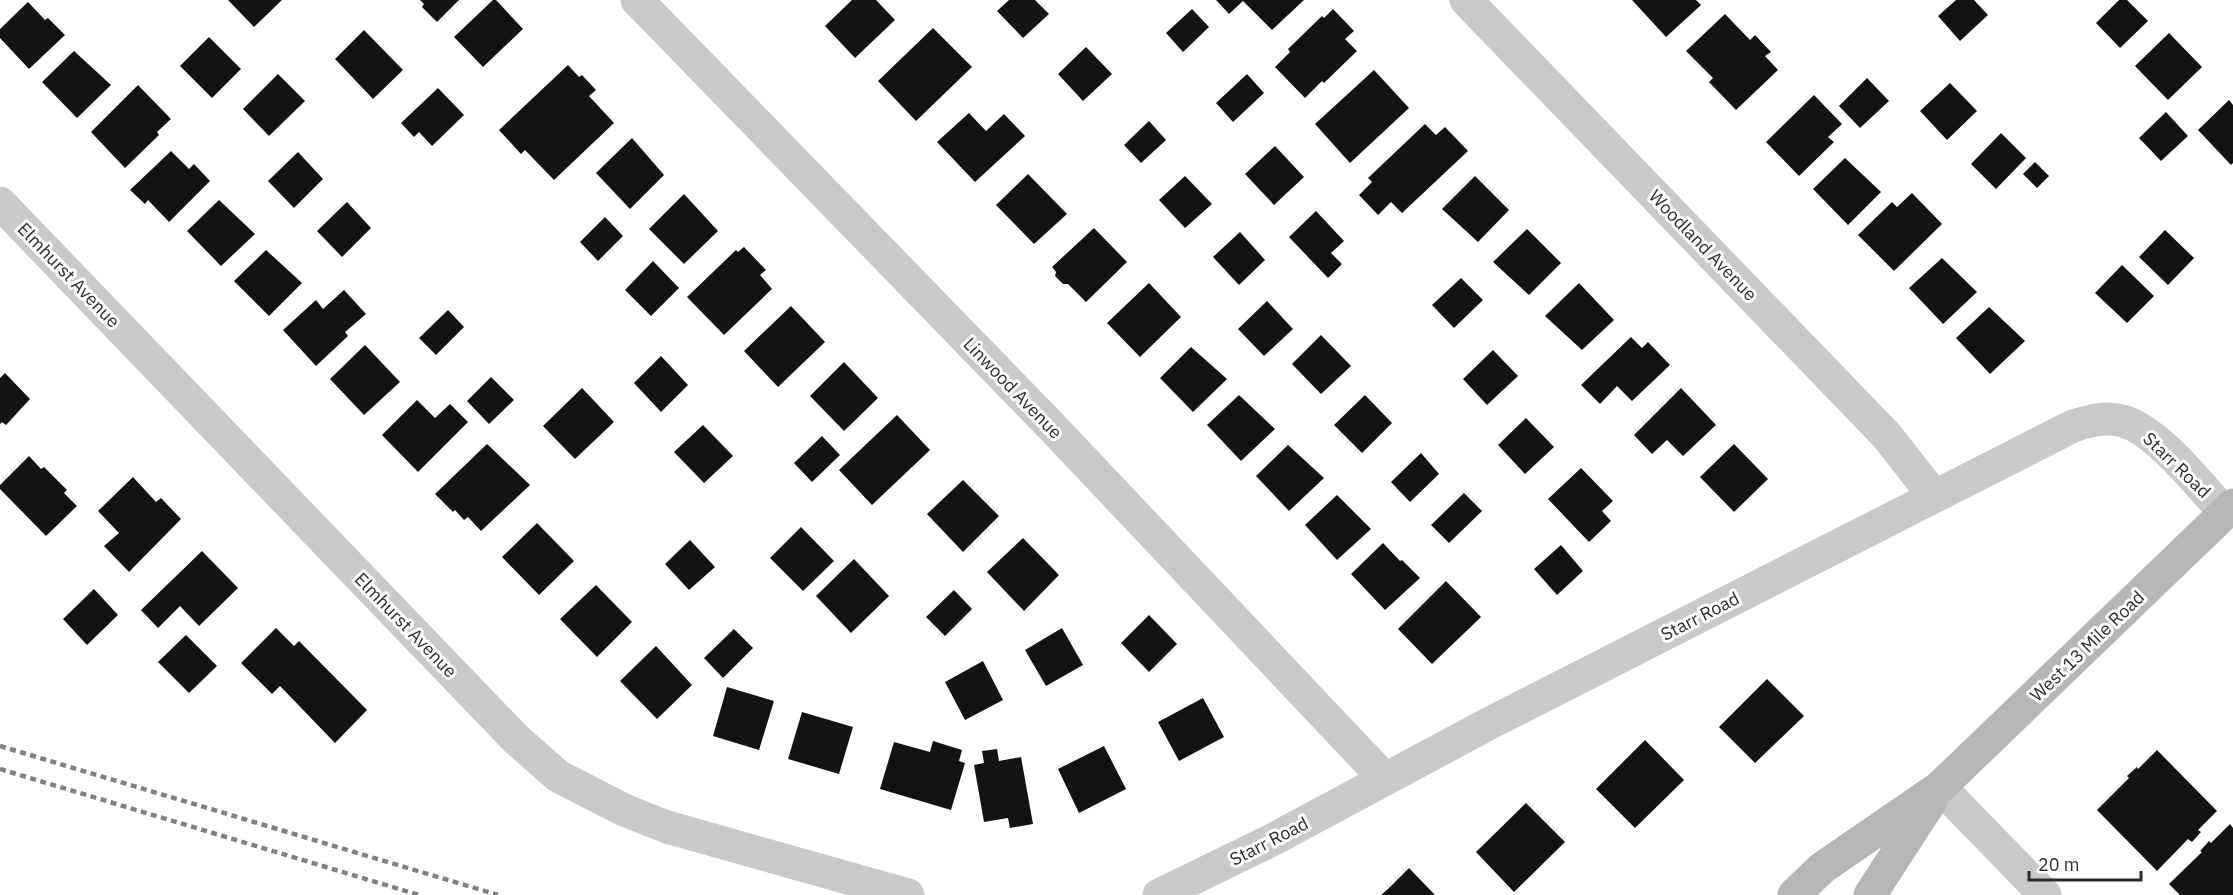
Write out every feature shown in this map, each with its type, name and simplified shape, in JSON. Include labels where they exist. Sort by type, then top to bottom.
[{"type":"main road","name":"West 13 Mile Road","points":[[1794,895],[1822,868],[1940,787],[2229,509]]},
{"type":"main road","name":"West 13 Mile Road","points":[[1870,895],[1940,787]]},
{"type":"street","name":"Linwood Avenue","points":[[638,0],[1053,428],[1385,779]]},
{"type":"street","name":"Woodland Avenue","points":[[1466,0],[1887,436],[1934,496]]},
{"type":"street","name":"Elmhurst Avenue","points":[[0,203],[517,740],[558,776],[624,810],[667,826],[908,895]]},
{"type":"street","name":"Starr Road","points":[[1159,895],[1272,840],[1385,779],[2073,426],[2104,419],[2122,421],[2134,426],[2159,443],[2229,509]]},
{"type":"street","points":[[1940,787],[2045,895]]},
{"type":"building","points":[[228,0],[282,0],[254,27]]},
{"type":"building","points":[[420,0],[459,0],[437,22],[422,7],[424,4]]},
{"type":"building","points":[[493,0],[496,0],[523,29],[483,67],[454,37]]},
{"type":"building","points":[[852,0],[876,0],[895,20],[855,58],[825,26]]},
{"type":"building","points":[[1009,0],[1035,0],[1049,14],[1023,38],[997,11]]},
{"type":"building","points":[[1216,0],[1304,0],[1272,30],[1243,1],[1229,14]]},
{"type":"building","points":[[1632,0],[1696,0],[1701,5],[1666,37]]},
{"type":"building","points":[[1956,0],[1974,0],[1988,15],[1960,41],[1938,16]]},
{"type":"building","points":[[2119,0],[2127,0],[2148,21],[2120,48],[2096,23]]},
{"type":"building","points":[[28,2],[45,20],[48,18],[65,35],[29,69],[0,38],[0,29]]},
{"type":"building","points":[[1192,9],[1209,27],[1183,52],[1166,33]]},
{"type":"building","points":[[1333,9],[1354,31],[1345,39],[1357,51],[1305,98],[1275,67],[1290,52],[1288,49],[1322,16],[1324,18]]},
{"type":"building","points":[[1725,14],[1750,40],[1755,35],[1771,52],[1765,56],[1778,70],[1736,110],[1709,82],[1713,78],[1686,51]]},
{"type":"building","points":[[933,28],[972,67],[916,121],[878,81]]},
{"type":"building","points":[[364,30],[403,70],[373,99],[335,59]]},
{"type":"building","points":[[2169,33],[2202,67],[2168,100],[2135,66]]},
{"type":"building","points":[[209,37],[241,69],[212,98],[180,66]]},
{"type":"building","points":[[1086,47],[1112,74],[1083,101],[1058,74]]},
{"type":"building","points":[[74,51],[111,85],[77,118],[42,82]]},
{"type":"building","points":[[568,65],[579,77],[582,75],[596,90],[589,96],[614,123],[554,180],[525,150],[521,154],[499,130]]},
{"type":"building","points":[[1374,70],[1409,108],[1350,163],[1315,124]]},
{"type":"building","points":[[278,74],[305,101],[269,136],[243,109]]},
{"type":"building","points":[[1247,74],[1264,93],[1233,122],[1216,103]]},
{"type":"building","points":[[1867,78],[1889,101],[1860,128],[1839,106]]},
{"type":"building","points":[[1950,83],[1977,111],[1947,140],[1920,111]]},
{"type":"building","points":[[138,85],[171,119],[157,132],[159,135],[125,168],[91,132]]},
{"type":"building","points":[[438,88],[464,115],[432,146],[419,132],[414,137],[401,123]]},
{"type":"building","points":[[1814,95],[1842,124],[1828,137],[1834,142],[1799,176],[1766,142]]},
{"type":"building","points":[[2229,100],[2233,105],[2233,163],[2231,165],[2198,130]]},
{"type":"building","points":[[2166,112],[2188,136],[2161,161],[2139,138]]},
{"type":"building","points":[[969,113],[986,131],[1004,114],[1025,136],[975,182],[937,142]]},
{"type":"building","points":[[1149,121],[1166,140],[1141,163],[1124,145]]},
{"type":"building","points":[[1425,124],[1436,135],[1445,127],[1468,151],[1402,213],[1391,202],[1378,215],[1359,195],[1372,182],[1368,178]]},
{"type":"building","points":[[2001,133],[2026,158],[1996,189],[1971,164]]},
{"type":"building","points":[[632,138],[664,175],[630,209],[596,173]]},
{"type":"building","points":[[1275,146],[1304,177],[1274,205],[1245,174]]},
{"type":"building","points":[[171,151],[189,169],[194,164],[210,181],[169,222],[148,200],[145,204],[130,190]]},
{"type":"building","points":[[298,152],[323,179],[294,208],[268,181]]},
{"type":"building","points":[[1845,158],[1881,192],[1848,225],[1813,189]]},
{"type":"building","points":[[2035,162],[2049,176],[2037,188],[2023,174]]},
{"type":"building","points":[[1028,174],[1067,214],[1034,244],[996,205]]},
{"type":"building","points":[[1185,176],[1212,204],[1185,228],[1159,200]]},
{"type":"building","points":[[1475,176],[1509,210],[1478,242],[1442,209]]},
{"type":"building","points":[[1912,193],[1942,224],[1894,271],[1858,235],[1892,202],[1897,207]]},
{"type":"building","points":[[684,194],[718,231],[684,264],[649,229]]},
{"type":"building","points":[[219,200],[255,234],[221,266],[187,231]]},
{"type":"building","points":[[347,202],[371,228],[342,257],[317,231]]},
{"type":"building","points":[[1316,211],[1344,241],[1331,253],[1342,264],[1328,278],[1289,237]]},
{"type":"building","points":[[605,217],[623,236],[598,261],[580,242]]},
{"type":"building","points":[[1094,228],[1127,262],[1086,302],[1068,284],[1063,284],[1055,276],[1056,272],[1052,267]]},
{"type":"building","points":[[1527,229],[1561,263],[1529,295],[1493,262]]},
{"type":"building","points":[[2165,230],[2194,258],[2168,285],[2139,257]]},
{"type":"building","points":[[1240,232],[1265,260],[1239,285],[1213,257]]},
{"type":"building","points":[[744,247],[766,270],[760,275],[772,289],[724,335],[687,297],[736,250],[738,252]]},
{"type":"building","points":[[266,250],[302,283],[269,316],[234,281]]},
{"type":"building","points":[[1942,258],[1977,292],[1943,324],[1909,288]]},
{"type":"building","points":[[653,261],[679,288],[651,316],[625,290]]},
{"type":"building","points":[[2122,265],[2154,296],[2127,323],[2095,293]]},
{"type":"building","points":[[1461,278],[1483,300],[1454,328],[1432,305]]},
{"type":"building","points":[[1149,283],[1181,317],[1140,357],[1107,323]]},
{"type":"building","points":[[1579,283],[1614,320],[1582,350],[1545,316]]},
{"type":"building","points":[[344,290],[366,314],[345,332],[348,336],[316,366],[283,330],[316,300],[323,309]]},
{"type":"building","points":[[1267,301],[1293,329],[1264,356],[1238,329]]},
{"type":"building","points":[[791,306],[825,342],[778,387],[744,351]]},
{"type":"building","points":[[1989,307],[2025,341],[1990,374],[1956,338]]},
{"type":"building","points":[[448,310],[464,327],[436,355],[419,338]]},
{"type":"building","points":[[1321,335],[1351,366],[1321,394],[1292,364]]},
{"type":"building","points":[[1631,337],[1642,348],[1648,342],[1670,365],[1632,401],[1617,386],[1600,404],[1581,385]]},
{"type":"building","points":[[365,345],[400,382],[364,415],[330,379]]},
{"type":"building","points":[[1191,347],[1227,379],[1193,412],[1160,378]]},
{"type":"building","points":[[1493,350],[1518,376],[1487,405],[1463,379]]},
{"type":"building","points":[[661,356],[688,385],[661,412],[634,383]]},
{"type":"building","points":[[844,362],[878,398],[844,431],[810,396]]},
{"type":"building","points":[[5,373],[30,399],[6,425],[2,422],[0,424],[0,378]]},
{"type":"building","points":[[491,377],[514,400],[489,424],[467,401]]},
{"type":"building","points":[[582,388],[614,422],[575,459],[543,426]]},
{"type":"building","points":[[1681,388],[1716,425],[1683,456],[1667,440],[1652,454],[1634,435]]},
{"type":"building","points":[[1239,395],[1275,429],[1241,461],[1207,425]]},
{"type":"building","points":[[1365,395],[1392,423],[1362,453],[1334,425]]},
{"type":"building","points":[[417,400],[435,418],[450,404],[468,422],[418,472],[382,435]]},
{"type":"building","points":[[897,415],[930,450],[872,505],[839,470]]},
{"type":"building","points":[[1526,418],[1554,447],[1525,474],[1498,445]]},
{"type":"building","points":[[703,425],[733,456],[704,483],[674,452]]},
{"type":"building","points":[[822,436],[840,455],[812,482],[794,463]]},
{"type":"building","points":[[487,444],[530,485],[481,531],[468,517],[464,520],[435,494]]},
{"type":"building","points":[[1734,444],[1768,479],[1734,512],[1700,477]]},
{"type":"building","points":[[1288,445],[1324,478],[1289,511],[1256,476]]},
{"type":"building","points":[[1421,453],[1439,474],[1410,502],[1391,482]]},
{"type":"building","points":[[29,456],[41,469],[44,467],[67,490],[64,493],[77,506],[46,536],[0,489],[0,485]]},
{"type":"building","points":[[1581,468],[1613,501],[1602,511],[1611,521],[1589,542],[1548,499]]},
{"type":"building","points":[[133,477],[156,502],[161,498],[181,519],[129,572],[104,546],[119,533],[98,511]]},
{"type":"building","points":[[963,480],[999,516],[963,552],[927,514]]},
{"type":"building","points":[[1464,493],[1482,511],[1449,543],[1431,525]]},
{"type":"building","points":[[1337,495],[1371,529],[1337,560],[1305,525]]},
{"type":"building","points":[[537,523],[574,561],[539,595],[502,557]]},
{"type":"building","points":[[801,527],[834,561],[803,591],[770,558]]},
{"type":"building","points":[[1023,538],[1059,575],[1024,611],[987,572]]},
{"type":"building","points":[[690,540],[715,567],[689,590],[665,564]]},
{"type":"building","points":[[1383,543],[1420,578],[1385,610],[1351,574]]},
{"type":"building","points":[[1561,545],[1583,571],[1557,595],[1534,569]]},
{"type":"building","points":[[202,551],[238,588],[199,626],[180,606],[158,628],[141,610]]},
{"type":"building","points":[[854,559],[889,596],[851,633],[816,596]]},
{"type":"building","points":[[1446,581],[1481,617],[1432,664],[1398,629]]},
{"type":"building","points":[[596,585],[632,622],[597,657],[560,619]]},
{"type":"building","points":[[94,589],[118,615],[87,645],[63,619]]},
{"type":"building","points":[[954,590],[972,609],[945,636],[926,617]]},
{"type":"building","points":[[1149,615],[1177,644],[1149,672],[1121,643]]},
{"type":"building","points":[[276,628],[294,646],[299,641],[367,710],[335,743],[280,686],[272,694],[241,663]]},
{"type":"building","points":[[1062,628],[1083,665],[1046,686],[1025,650]]},
{"type":"building","points":[[734,629],[753,648],[723,678],[704,658]]},
{"type":"building","points":[[186,635],[217,666],[189,693],[158,662]]},
{"type":"building","points":[[656,646],[692,685],[657,719],[620,681]]},
{"type":"building","points":[[983,661],[1003,700],[965,720],[945,682]]},
{"type":"building","points":[[1767,679],[1804,716],[1755,763],[1719,727]]},
{"type":"building","points":[[727,687],[774,701],[759,750],[713,736]]},
{"type":"building","points":[[1203,698],[1224,737],[1179,761],[1158,722]]},
{"type":"building","points":[[802,712],[853,727],[839,774],[788,759]]},
{"type":"building","points":[[1645,740],[1684,780],[1635,828],[1596,789]]},
{"type":"building","points":[[933,741],[962,750],[959,761],[965,763],[951,810],[880,789],[894,742],[930,752]]},
{"type":"building","points":[[1104,746],[1126,789],[1079,813],[1058,769]]},
{"type":"building","points":[[997,749],[999,761],[1021,757],[1033,824],[1010,828],[1008,818],[984,822],[974,765],[984,763],[982,751]]},
{"type":"building","points":[[2157,750],[2217,811],[2198,830],[2201,832],[2192,842],[2188,839],[2157,871],[2097,810],[2129,778],[2127,776],[2137,767],[2138,769]]},
{"type":"building","points":[[1526,803],[1565,842],[1514,892],[1476,852]]},
{"type":"building","points":[[2230,824],[2233,828],[2233,895],[2180,895],[2169,884],[2202,852],[2200,851],[2209,841],[2211,843]]},
{"type":"building","points":[[1409,868],[1435,895],[1381,895],[1388,889]]},
{"type":"railway","points":[[0,746],[498,895]]},
{"type":"railway","points":[[0,769],[419,895]]}]
